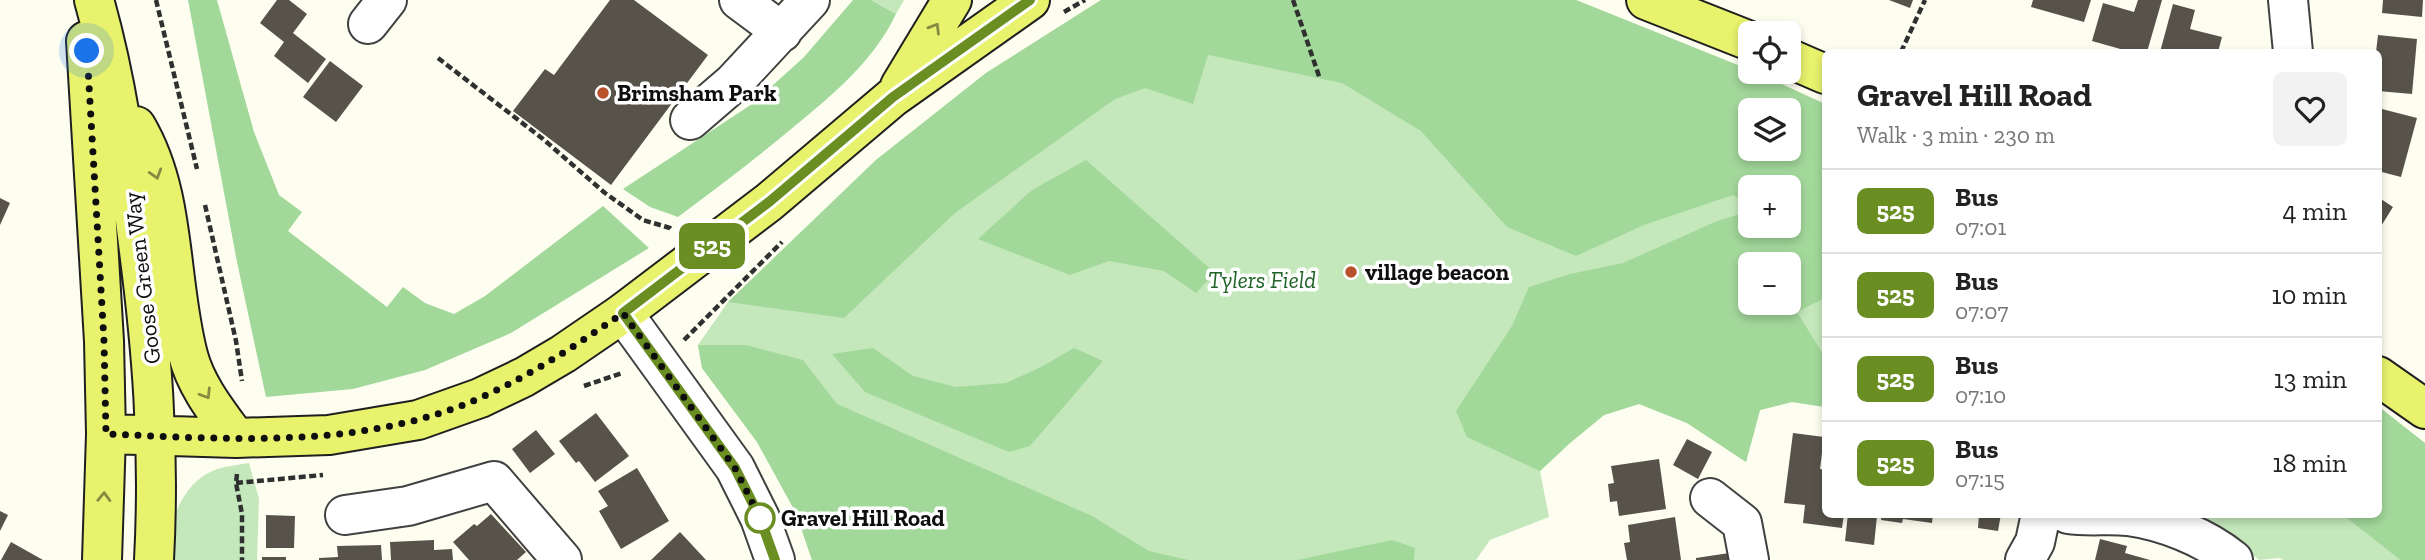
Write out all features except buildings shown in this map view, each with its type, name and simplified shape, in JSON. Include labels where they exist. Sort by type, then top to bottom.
[{"type":"main road","name":"Goose Green Way","points":[[83,0],[104,341],[106,434],[102,560]]},
{"type":"main road","name":"Goose Green Way","points":[[94,0],[116,90],[150,334],[156,436],[154,560]]},
{"type":"main road","points":[[893,97],[952,0]]},
{"type":"main road","points":[[106,434],[236,438],[329,435],[418,420],[480,398],[563,354],[623,313],[778,194],[893,97],[1030,0]]},
{"type":"main road","points":[[1646,0],[1738,36]]},
{"type":"main road","points":[[1801,64],[1822,73]]},
{"type":"main road","points":[[116,90],[145,140],[163,195],[188,356],[198,381],[236,438]]},
{"type":"main road","points":[[2382,379],[2425,409]]},
{"type":"main road","points":[[131,560],[156,436]]},
{"type":"street","points":[[739,0],[782,32]]},
{"type":"street","points":[[690,120],[733,83],[810,0]]},
{"type":"street","points":[[2288,0],[2293,49]]},
{"type":"street","points":[[623,313],[735,468],[760,518],[775,560]]},
{"type":"street","points":[[345,514],[408,506],[494,481],[562,560]]},
{"type":"street","points":[[1710,498],[1742,523],[1749,560]]},
{"type":"street","points":[[2025,560],[2035,542],[2041,518]]},
{"type":"street","points":[[2136,518],[2171,526],[2204,541],[2233,560]]},
{"type":"path","points":[[1293,0],[1320,79]]},
{"type":"path","points":[[1902,49],[1925,0]]},
{"type":"path","points":[[438,58],[643,220],[670,228],[727,297]]},
{"type":"green space","points":[[188,0],[217,0],[254,132],[279,195],[302,212],[288,231],[387,307],[403,287],[425,303],[454,314],[485,296],[603,206],[649,248],[511,333],[425,370],[353,389],[266,397],[237,262]]},
{"type":"green space","points":[[853,0],[871,0],[896,14],[865,61],[825,101],[782,137],[678,217],[650,207],[623,189],[752,104],[804,57]]},
{"type":"green space","points":[[871,0],[904,0],[896,14]]},
{"type":"green space","name":"Tylers Field","points":[[1101,0],[1576,0],[1738,65],[1738,84],[1781,84],[1822,103],[1822,407],[1792,402],[1760,410],[1746,462],[1687,423],[1639,404],[1604,415],[1540,471],[1549,517],[1490,540],[1476,560],[812,560],[796,513],[757,442],[702,368],[698,345],[728,302],[876,160],[986,73]]},
{"type":"green space","points":[[1101,0],[1576,0],[1738,65],[1738,84],[1781,84],[1822,103],[1822,300],[1801,310],[1801,252],[1738,252],[1738,315],[1799,315],[1822,351],[1822,407],[1792,402],[1760,410],[1746,462],[1687,423],[1639,404],[1604,415],[1540,471],[1467,437],[1456,411],[1512,326],[1529,287],[1570,274],[1623,263],[1717,221],[1738,215],[1738,238],[1801,238],[1801,175],[1738,175],[1738,197],[1733,195],[1644,225],[1576,256],[1507,227],[1421,131],[1342,83],[1208,55],[1193,104],[1145,88],[1115,99],[955,213],[844,318],[728,302],[876,160],[986,73]]},
{"type":"green space","points":[[1086,160],[1215,273],[1196,293],[1164,271],[1109,261],[1070,275],[978,239],[1032,190]]},
{"type":"green space","points":[[698,345],[746,345],[803,360],[837,404],[1092,516],[1149,551],[1188,560],[812,560],[796,513],[757,442],[702,368]]},
{"type":"green space","points":[[873,348],[913,376],[956,387],[1006,383],[1074,348],[1103,361],[1030,446],[1009,452],[865,392],[832,354]]},
{"type":"green space","points":[[2382,409],[2425,443],[2425,560],[2400,560],[2347,518],[2382,518]]},
{"type":"green space","points":[[249,463],[259,499],[257,560],[164,560],[178,507],[194,484],[217,469]]},
{"type":"green space","points":[[2193,518],[2347,518],[2400,560],[2259,560],[2234,540]]},
{"type":"green space","points":[[1392,540],[1415,548],[1414,560],[1297,560]]},
{"type":"bus line","name":"525","points":[[775,560],[760,518],[735,468],[623,313],[769,202],[893,97],[1030,0]]},
{"type":"place","name":"Brimsham Park","points":[[603,93]]},
{"type":"place","name":"village beacon","points":[[1351,272]]},
{"type":"place","name":"Gravel Hill Road","points":[[760,518]]},
{"type":"route","points":[[87,51],[104,341],[106,434],[268,438],[329,435],[418,420],[480,398],[524,377],[623,313],[735,468],[760,518]]}]
